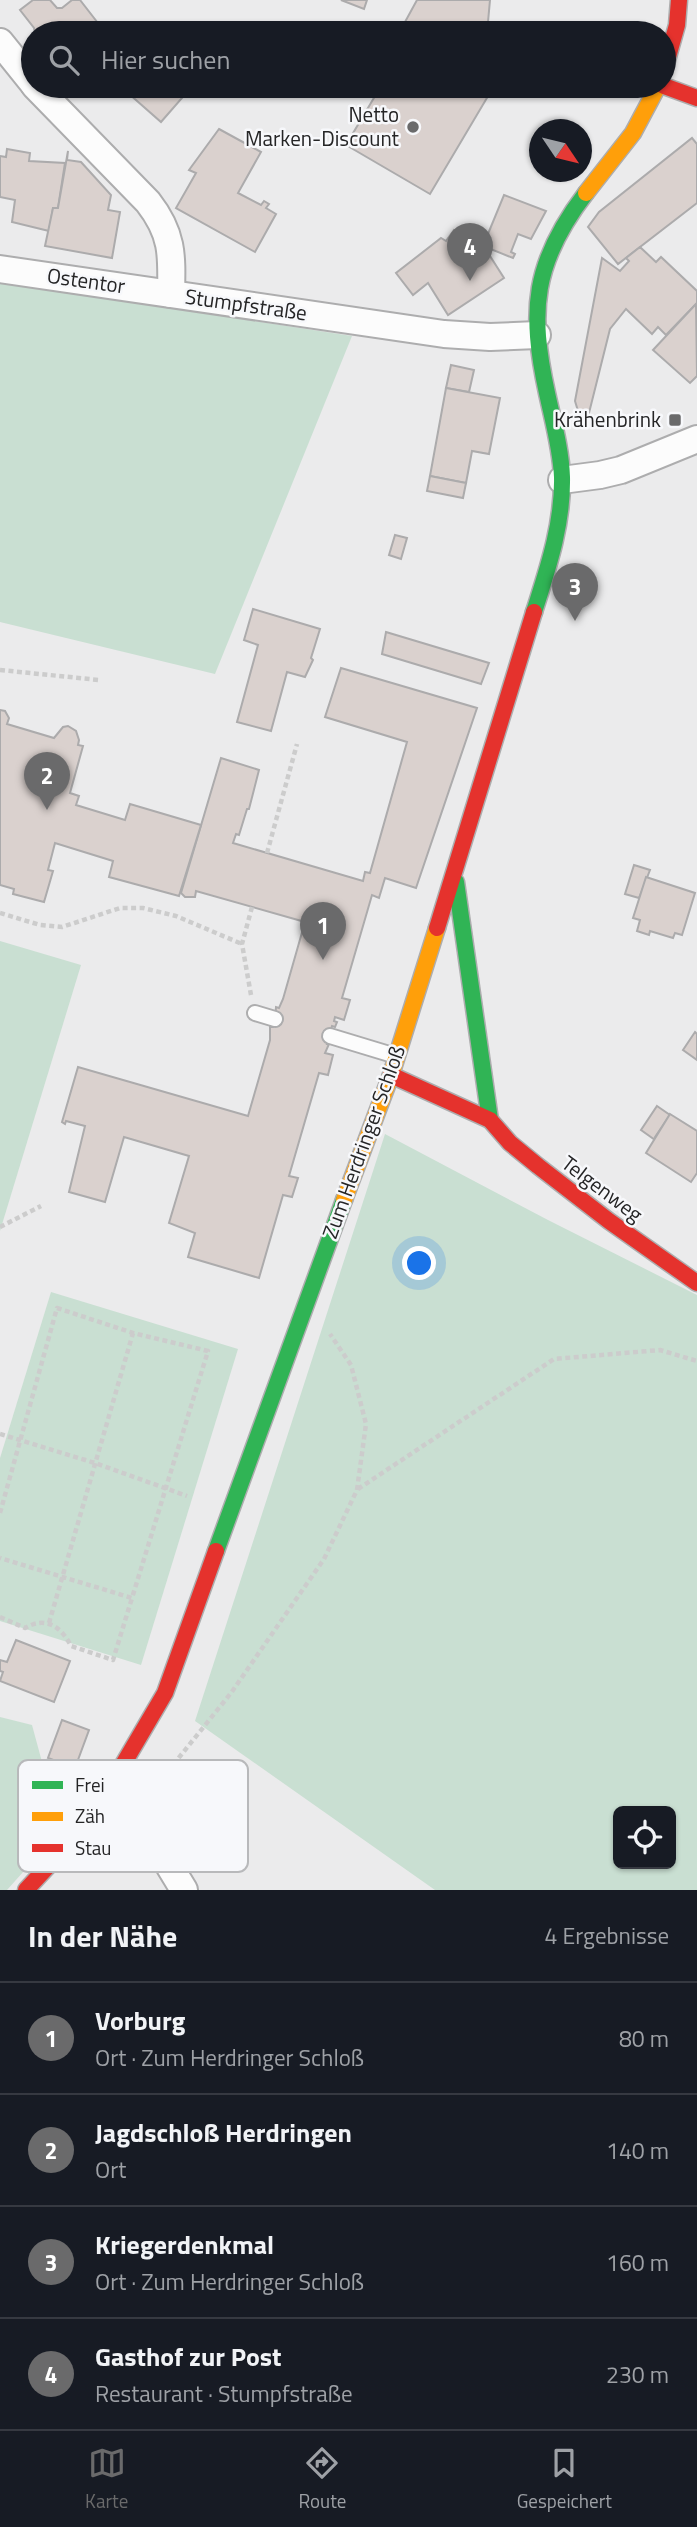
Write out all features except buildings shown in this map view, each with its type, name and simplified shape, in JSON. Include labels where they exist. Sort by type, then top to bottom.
[{"type":"main road","points":[[676,29],[679,0]]},
{"type":"main road","points":[[676,90],[697,98]]},
{"type":"main road","name":"Zum Herdringer Schloß","points":[[126,1760],[165,1693],[391,1074],[554,549],[562,506],[562,480],[538,347],[540,281],[555,240],[568,217],[634,131],[652,98]]},
{"type":"main road","points":[[455,868],[490,1119]]},
{"type":"main road","name":"Telgenweg","points":[[391,1074],[490,1119],[510,1143],[538,1166],[608,1221],[697,1283]]},
{"type":"main road","name":"Zum Herdringer Schloß","points":[[26,1890],[43,1872]]},
{"type":"street","name":"Stumpfstraße","points":[[0,42],[21,69]]},
{"type":"street","name":"Stumpfstraße","points":[[46,98],[160,217],[168,234],[172,254],[171,294],[444,334],[490,337],[538,347]]},
{"type":"street","name":"Ostentor","points":[[0,269],[171,294]]},
{"type":"street","points":[[562,480],[621,470],[697,439]]},
{"type":"street","points":[[173,1872],[184,1890]]},
{"type":"lane","points":[[255,1013],[275,1019]]},
{"type":"lane","points":[[330,1036],[397,1056]]},
{"type":"path","points":[[0,670],[99,680]]},
{"type":"path","points":[[267,853],[297,744]]},
{"type":"path","points":[[251,907],[242,944],[255,1013]]},
{"type":"path","points":[[0,913],[40,925],[62,927],[120,908],[143,908],[176,916],[242,944]]},
{"type":"path","points":[[0,1227],[41,1206]]},
{"type":"path","points":[[177,1760],[231,1693],[316,1570],[357,1490],[366,1424],[351,1365],[307,1300]]},
{"type":"path","points":[[0,1513],[57,1308],[133,1333],[208,1351],[113,1660],[71,1646],[63,1633],[49,1623],[38,1621],[25,1628],[0,1618]]},
{"type":"path","points":[[49,1623],[133,1333]]},
{"type":"path","points":[[357,1490],[554,1359],[660,1350],[697,1361]]},
{"type":"path","points":[[0,1434],[95,1463],[187,1496]]},
{"type":"path","points":[[0,1558],[132,1598]]},
{"type":"green space","points":[[0,282],[352,336],[215,674],[0,622]]},
{"type":"green space","points":[[0,941],[81,965],[0,1231]]},
{"type":"green space","points":[[385,1134],[697,1295],[697,1890],[435,1890],[195,1721]]},
{"type":"green space","points":[[51,1292],[238,1349],[141,1665],[0,1621],[0,1458]]},
{"type":"green space","points":[[0,1717],[32,1725],[41,1760],[18,1760],[18,1872],[23,1872],[7,1890],[0,1890]]},
{"type":"traffic: fast","points":[[534,612],[557,529],[562,494],[558,446],[541,364],[537,312],[540,288],[555,242],[586,193]]},
{"type":"traffic: fast","points":[[456,882],[490,1120]]},
{"type":"traffic: fast","points":[[216,1551],[344,1200]]},
{"type":"traffic: slow","points":[[586,193],[633,133],[652,98]]},
{"type":"traffic: slow","points":[[344,1200],[391,1075],[437,928]]},
{"type":"traffic: jam","points":[[676,29],[679,0]]},
{"type":"traffic: jam","points":[[676,90],[697,98]]},
{"type":"traffic: jam","points":[[437,928],[534,612]]},
{"type":"traffic: jam","points":[[391,1075],[490,1120],[510,1143],[538,1166],[609,1221],[697,1283]]},
{"type":"traffic: jam","points":[[126,1760],[165,1693],[216,1551]]},
{"type":"traffic: jam","points":[[26,1890],[43,1872]]},
{"type":"place","name":"Netto Marken-Discount","points":[[413,127]]},
{"type":"place","name":"Gasthof zur Post","points":[[470,281]]},
{"type":"place","name":"Krähenbrink","points":[[675,420]]},
{"type":"place","name":"Kriegerdenkmal","points":[[575,621]]},
{"type":"place","name":"Jagdschloß Herdringen","points":[[47,810]]},
{"type":"place","name":"Vorburg","points":[[323,960]]}]
